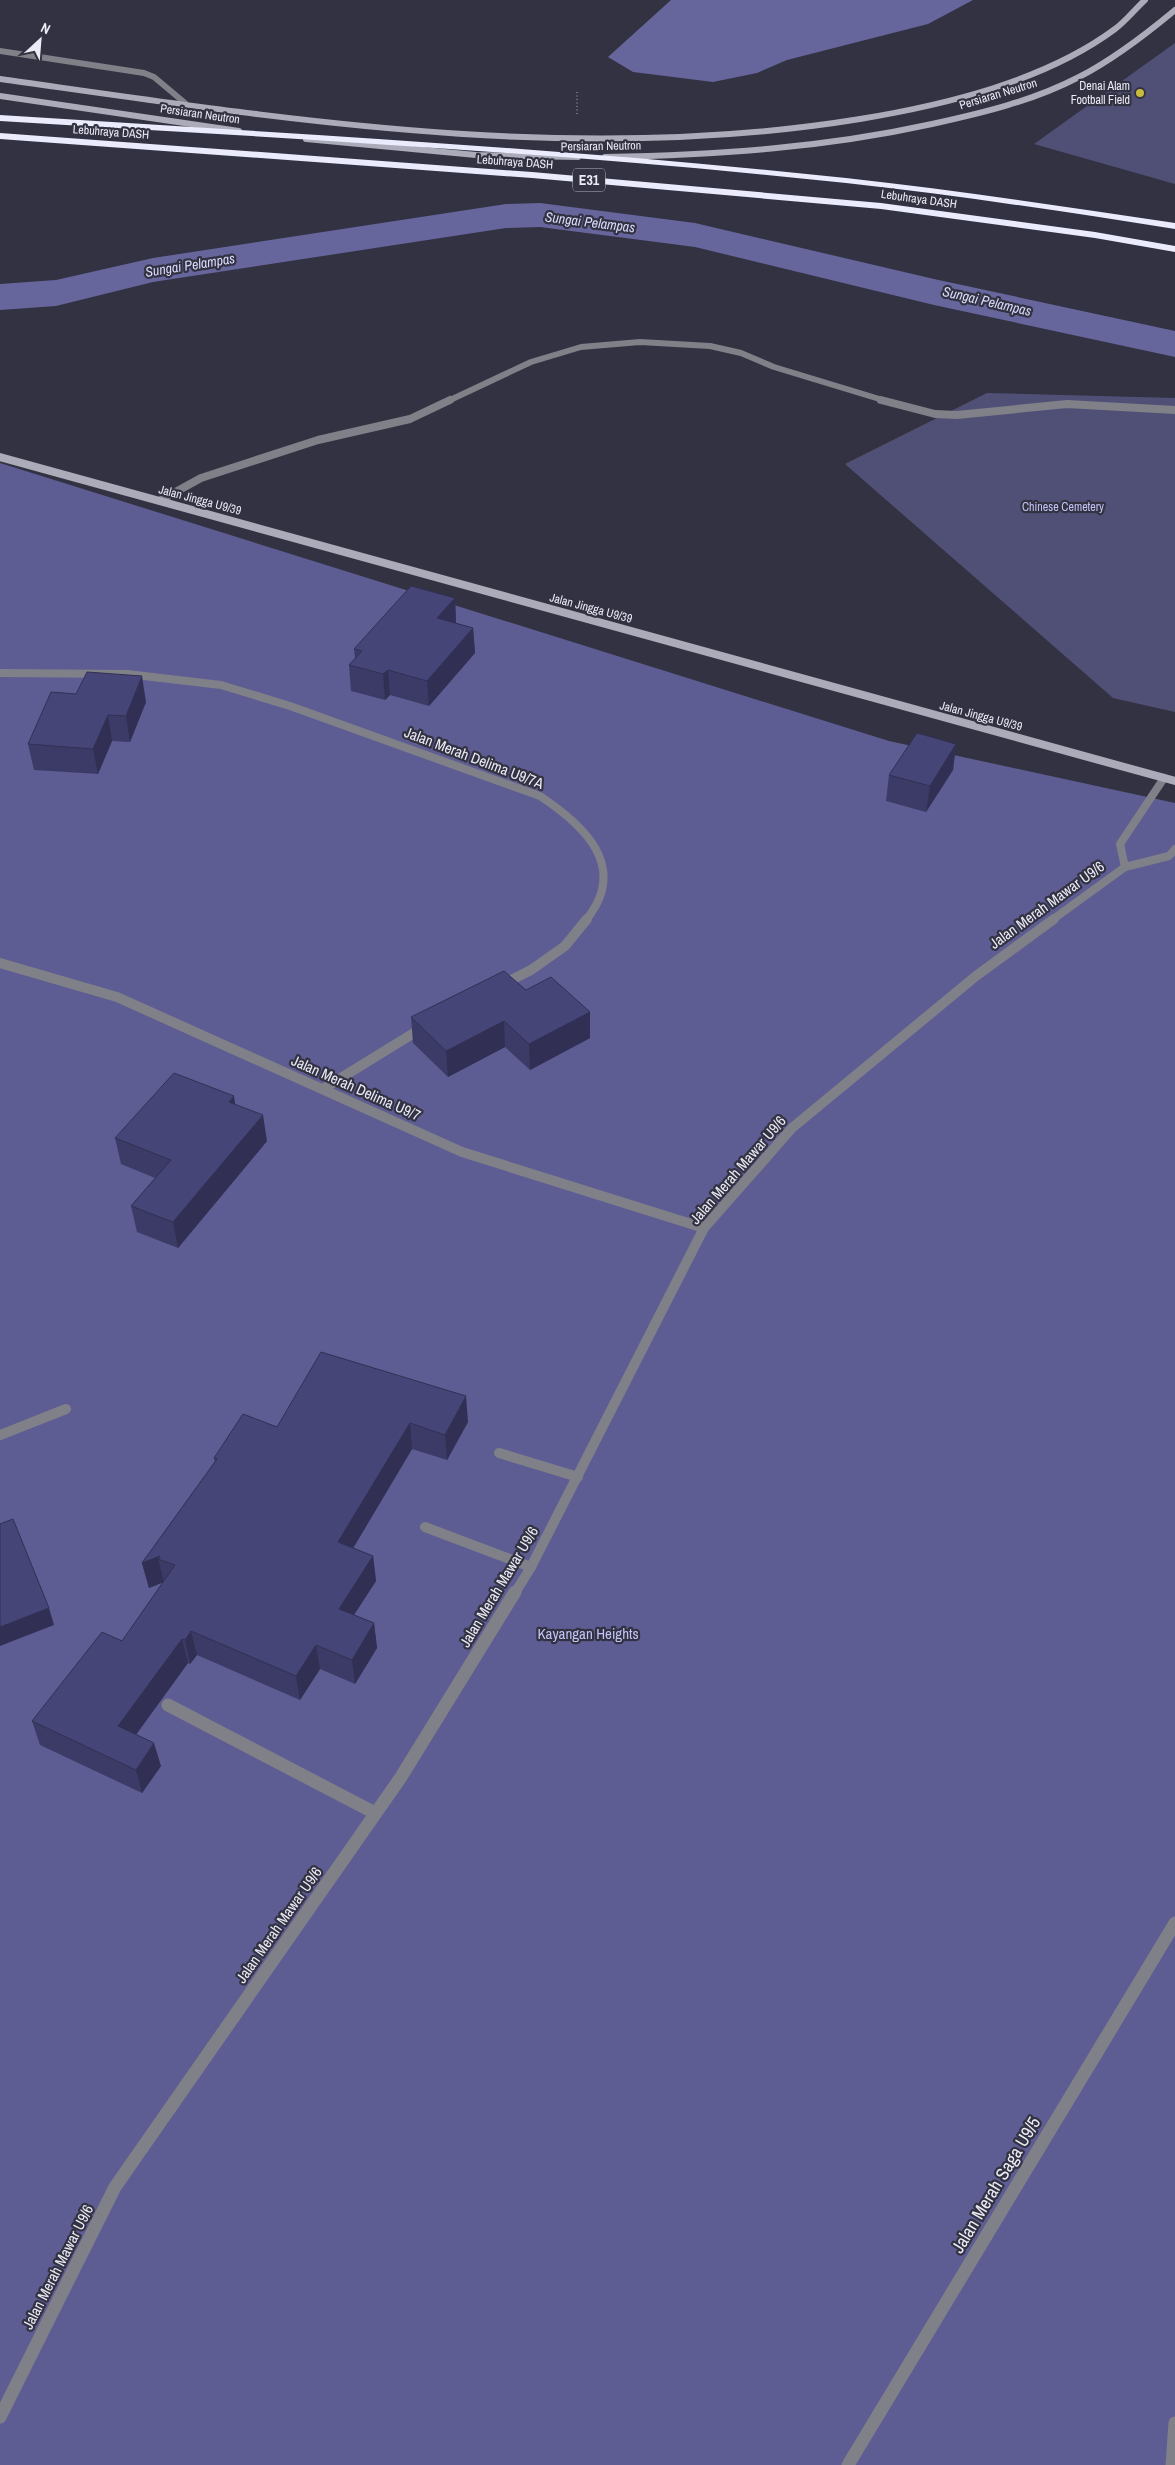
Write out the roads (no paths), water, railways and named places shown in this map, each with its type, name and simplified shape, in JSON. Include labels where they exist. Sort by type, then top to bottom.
[{"type":"highway","name":"Lebuhraya DASH","points":[[0,118],[494,150],[801,176],[1175,226]]},
{"type":"highway","name":"Lebuhraya DASH","points":[[0,136],[532,175],[881,206],[1095,235],[1175,249]]},
{"type":"street","name":"Persiaran Neutron","points":[[0,79],[186,103],[280,118],[424,133],[535,138],[639,139],[798,129],[925,108],[998,86],[1070,57],[1116,28],[1145,0]]},
{"type":"street","name":"Persiaran Neutron","points":[[0,96],[262,134],[402,149],[548,158],[673,156],[792,148],[852,140],[957,119],[1025,99],[1066,84],[1114,56],[1175,10]]},
{"type":"street","points":[[0,51],[144,73],[154,77],[186,103]]},
{"type":"street","points":[[161,500],[210,476],[318,440],[410,419],[531,362],[581,347],[640,342],[710,346],[741,353],[774,367],[850,392],[935,414],[957,415],[1067,404],[1175,410]]},
{"type":"street","name":"Jalan Jingga U9/39","points":[[0,457],[1175,781]]},
{"type":"street","name":"Jalan Merah Delima U9/7A","points":[[0,673],[104,672],[204,682],[259,696],[305,711],[540,796],[567,814],[593,840],[602,866],[604,888],[595,909],[565,946],[531,970],[496,988]]},
{"type":"street","points":[[1164,778],[1120,844],[1125,867],[1168,856],[1175,849]]},
{"type":"street","name":"Jalan Merah Mawar U9/6","points":[[0,2417],[115,2188],[401,1776],[531,1567],[704,1228],[798,1122],[976,976],[1125,867]]},
{"type":"street","name":"Jalan Merah Delima U9/7","points":[[0,963],[117,997],[462,1152],[704,1228]]},
{"type":"street","points":[[323,1089],[434,1021]]},
{"type":"street","points":[[0,1435],[66,1409]]},
{"type":"street","points":[[499,1453],[578,1478]]},
{"type":"street","points":[[425,1527],[531,1567]]},
{"type":"street","points":[[168,1705],[375,1814]]},
{"type":"street","name":"Jalan Merah Saga U9/5","points":[[848,2465],[1175,1923]]},
{"type":"street","points":[[1172,2465],[1175,2423]]},
{"type":"waterway","name":"Sungai Pelampas","points":[[0,297],[56,293],[153,270],[506,216],[540,215],[695,235],[934,292],[1175,344]]},
{"type":"place","name":"Denai Alam Football Field","points":[[1140,93]]},
{"type":"park label","name":"Chinese Cemetery","points":[[1063,507]]},
{"type":"park label","name":"Kayangan Heights","points":[[588,1634]]}]
